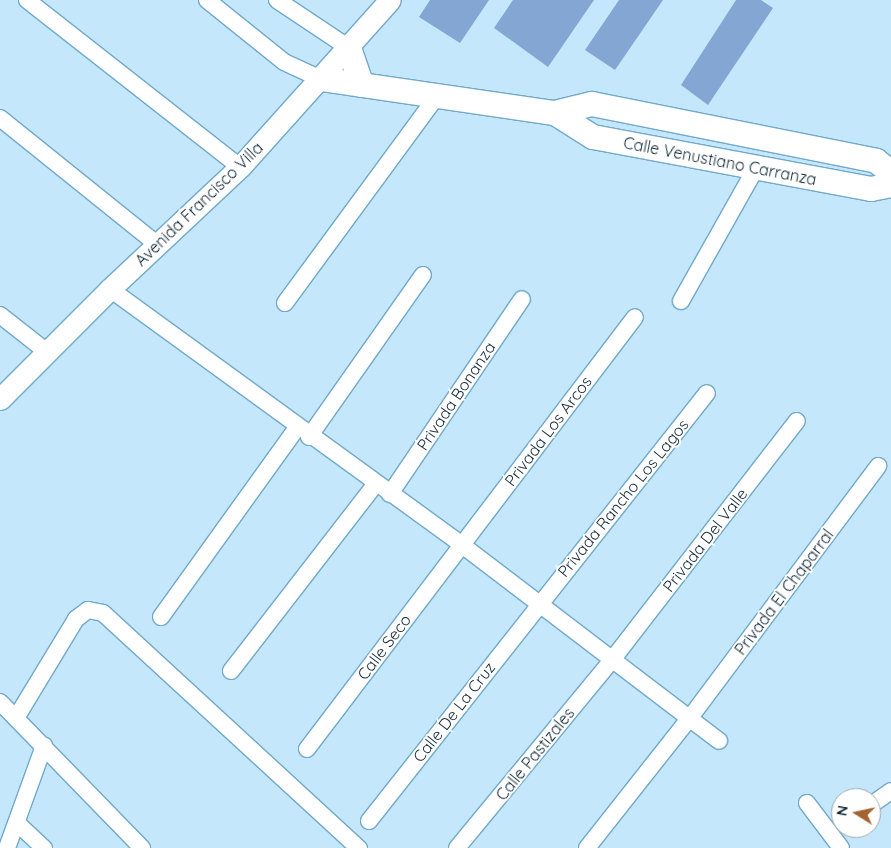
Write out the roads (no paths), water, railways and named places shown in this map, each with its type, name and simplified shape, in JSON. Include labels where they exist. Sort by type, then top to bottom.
[{"type":"main road","points":[[349,48],[362,85]]},
{"type":"main road","name":"Calle Venustiano Carranza","points":[[321,80],[555,113],[592,104],[876,161],[891,172]]},
{"type":"main road","name":"Calle Venustiano Carranza","points":[[555,113],[592,137],[871,190],[891,184]]},
{"type":"street","points":[[28,0],[240,167]]},
{"type":"street","name":"Calle Venustiano Carranza","points":[[206,0],[284,62],[321,80]]},
{"type":"street","points":[[277,0],[349,48]]},
{"type":"street","name":"Avenida Francisco Villa","points":[[0,399],[110,289],[240,167],[321,80],[390,0]]},
{"type":"street","points":[[284,303],[436,96]]},
{"type":"street","points":[[0,118],[158,245]]},
{"type":"street","points":[[681,301],[756,168]]},
{"type":"street","points":[[161,618],[423,275]]},
{"type":"street","points":[[110,289],[303,433],[462,545],[719,741]]},
{"type":"street","name":"Privada Bonanza","points":[[390,494],[522,299]]},
{"type":"street","points":[[0,315],[47,352]]},
{"type":"street","name":"Privada Los Arcos","points":[[462,545],[635,317]]},
{"type":"street","name":"Privada Rancho Los Lagos","points":[[539,603],[707,393]]},
{"type":"street","name":"Privada Del Valle","points":[[612,660],[797,421]]},
{"type":"street","name":"Privada El Chaparral","points":[[587,848],[689,719],[878,466]]},
{"type":"street","points":[[231,671],[375,485]]},
{"type":"street","name":"Calle Seco","points":[[307,749],[462,545]]},
{"type":"street","name":"Calle De La Cruz","points":[[369,820],[539,603]]},
{"type":"street","points":[[16,718],[76,619],[88,610],[103,612],[359,848]]},
{"type":"street","name":"Calle Pastizales","points":[[457,848],[612,660]]},
{"type":"street","points":[[0,702],[142,848]]},
{"type":"street","points":[[7,848],[44,746]]},
{"type":"street","points":[[807,803],[831,830]]},
{"type":"street","points":[[16,823],[44,848]]}]
